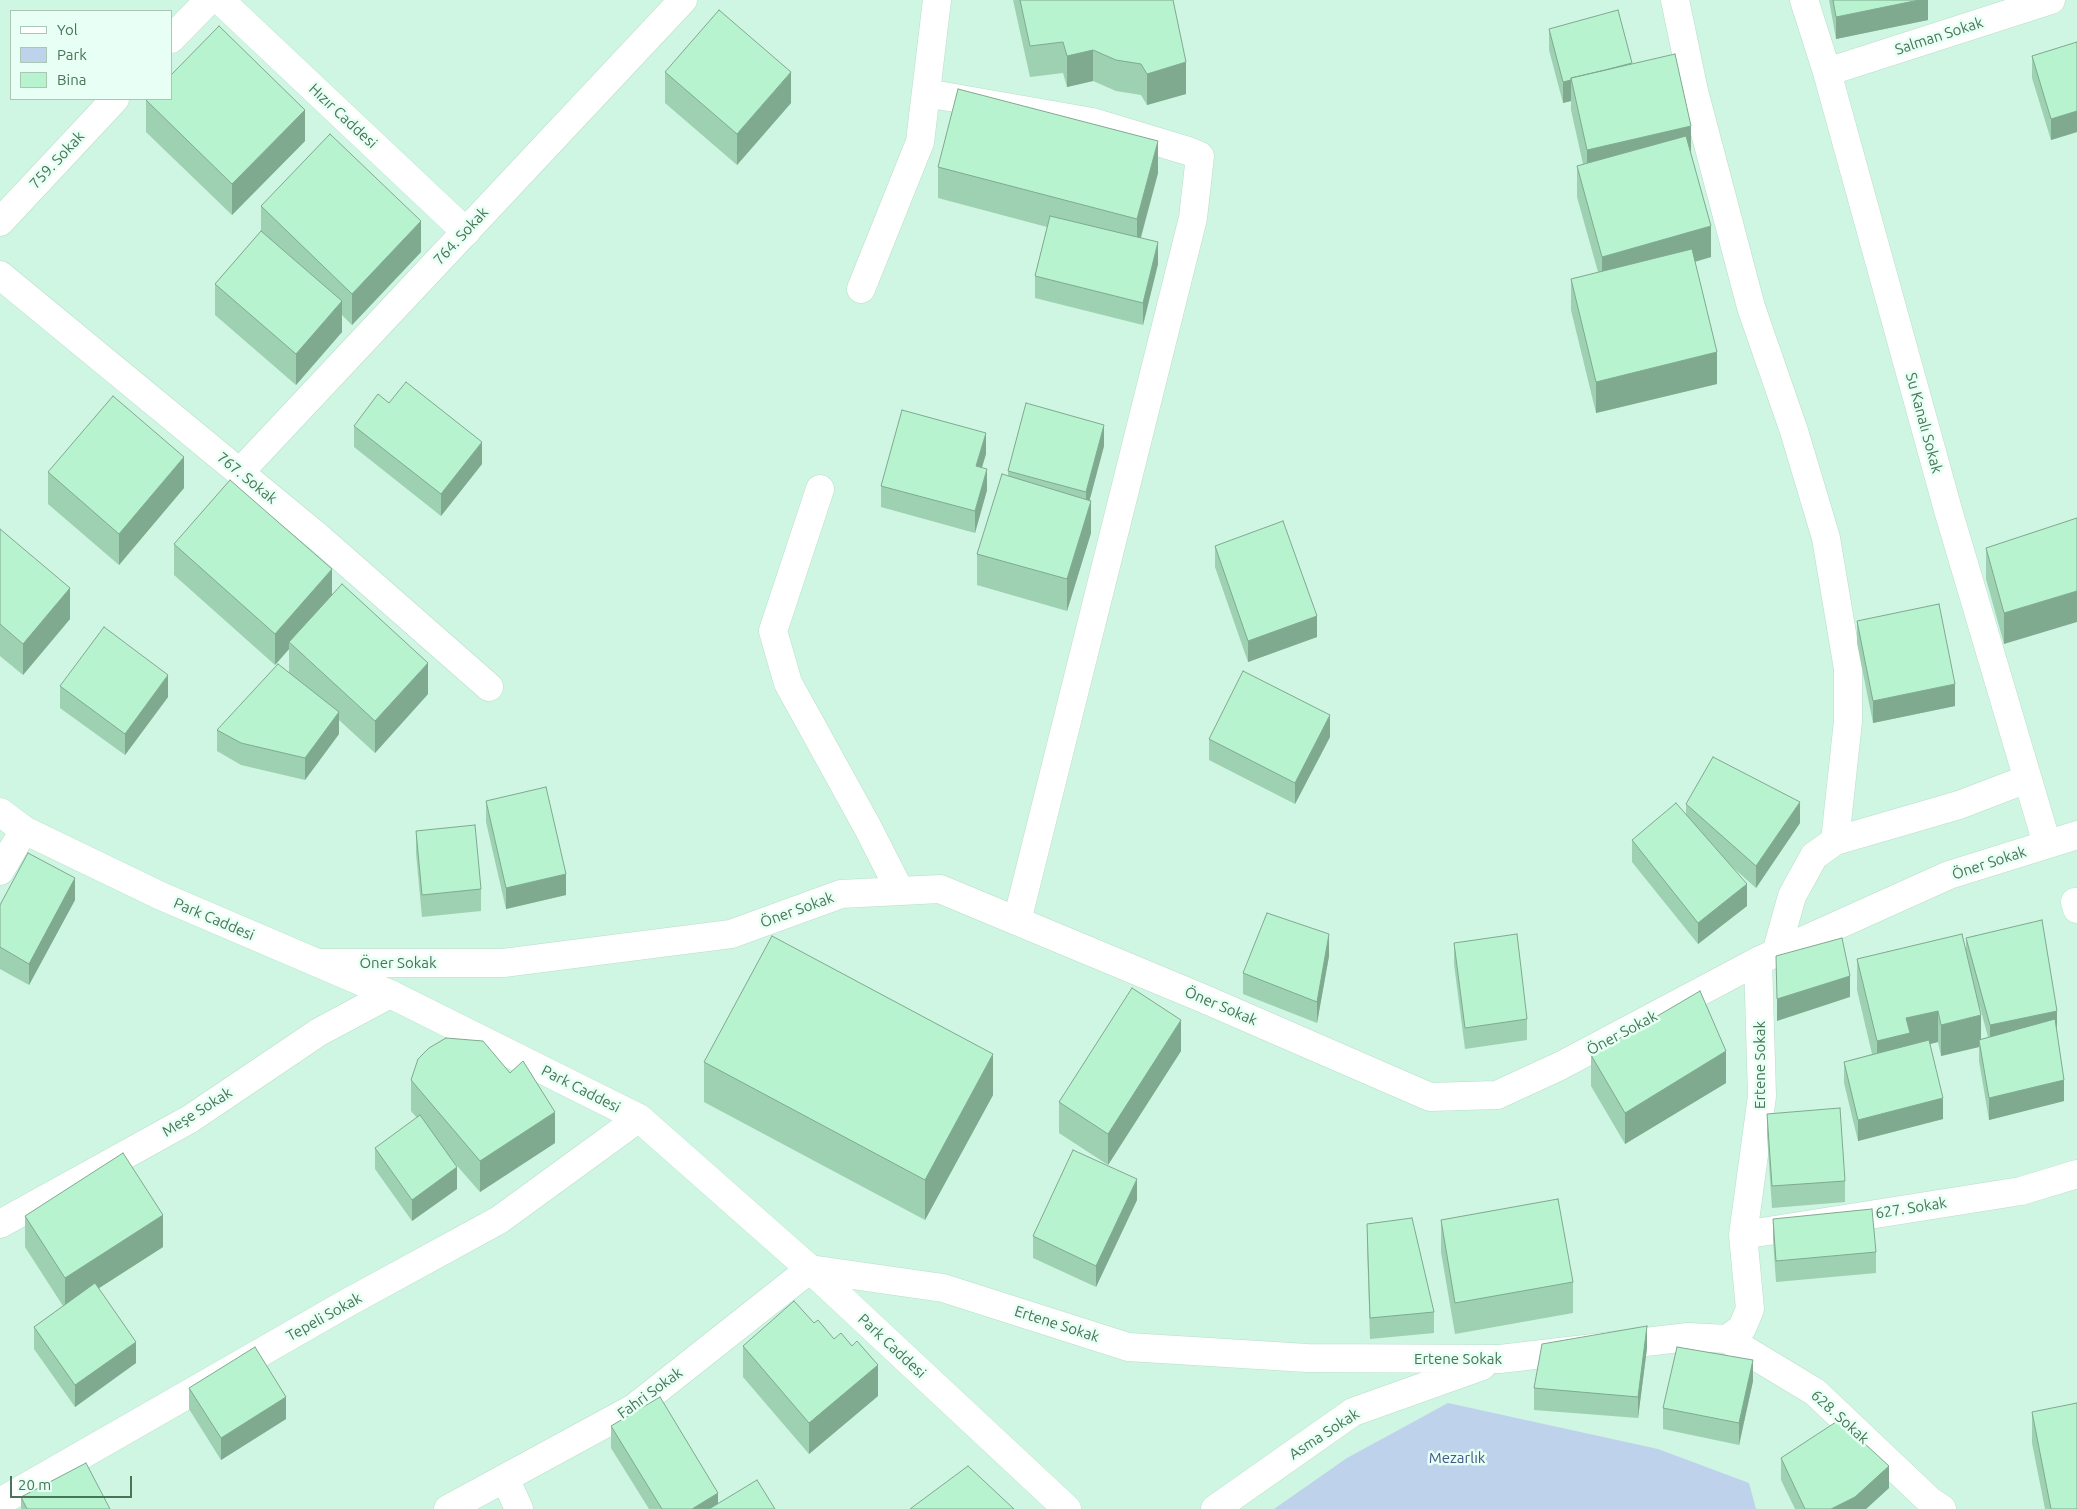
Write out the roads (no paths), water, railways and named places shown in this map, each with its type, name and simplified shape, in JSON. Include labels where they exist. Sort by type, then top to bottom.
[{"type":"street","points":[[172,38],[209,0]]},
{"type":"street","name":"Hızır Caddesi","points":[[220,0],[466,232]]},
{"type":"street","name":"764. Sokak","points":[[240,472],[683,0]]},
{"type":"street","points":[[861,289],[920,142],[937,0]]},
{"type":"street","points":[[1675,0],[1694,91],[1751,307],[1794,431],[1826,538],[1848,669],[1848,721],[1835,841]]},
{"type":"street","name":"Su Kanalı Sokak","points":[[1804,0],[1827,72],[1948,510],[2046,844]]},
{"type":"street","name":"Salman Sokak","points":[[1827,72],[2051,0]]},
{"type":"street","points":[[926,93],[1092,122],[1200,156],[1193,218],[1017,921]]},
{"type":"street","name":"759. Sokak","points":[[0,222],[114,100]]},
{"type":"street","name":"767. Sokak","points":[[0,275],[317,536],[490,687]]},
{"type":"street","points":[[820,489],[773,631],[788,683],[900,890]]},
{"type":"street","name":"Ertene Sokak","points":[[810,1270],[943,1288],[1128,1346],[1307,1358],[1500,1360],[1688,1337],[1727,1339],[1742,1328],[1750,1308],[1743,1235],[1762,1096],[1767,957],[1792,896],[1814,856],[1835,841],[1959,805],[2027,779]]},
{"type":"street","name":"Park Caddesi","points":[[0,812],[24,830],[161,896],[390,994],[639,1118],[810,1270],[1067,1509]]},
{"type":"street","points":[[0,870],[24,830]]},
{"type":"street","name":"Öner Sokak","points":[[321,963],[503,963],[732,934],[841,894],[940,889],[1193,994],[1430,1097],[1497,1095],[1560,1066],[1767,957],[1949,875],[2077,835]]},
{"type":"street","name":"Meşe Sokak","points":[[0,1224],[190,1119],[319,1032],[390,994]]},
{"type":"street","name":"Tepeli Sokak","points":[[0,1502],[348,1303],[499,1220],[639,1118]]},
{"type":"street","name":"627. Sokak","points":[[1743,1235],[2021,1191],[2077,1174]]},
{"type":"street","name":"Fahri Sokak","points":[[448,1509],[634,1408],[810,1270]]},
{"type":"street","name":"628. Sokak","points":[[1727,1339],[1815,1392],[1930,1501],[1942,1509]]},
{"type":"street","name":"Asma Sokak","points":[[1215,1509],[1353,1412],[1500,1360]]},
{"type":"street","points":[[505,1478],[519,1509]]},
{"type":"park label","name":"Mezarlık","points":[[1457,1458]]}]
